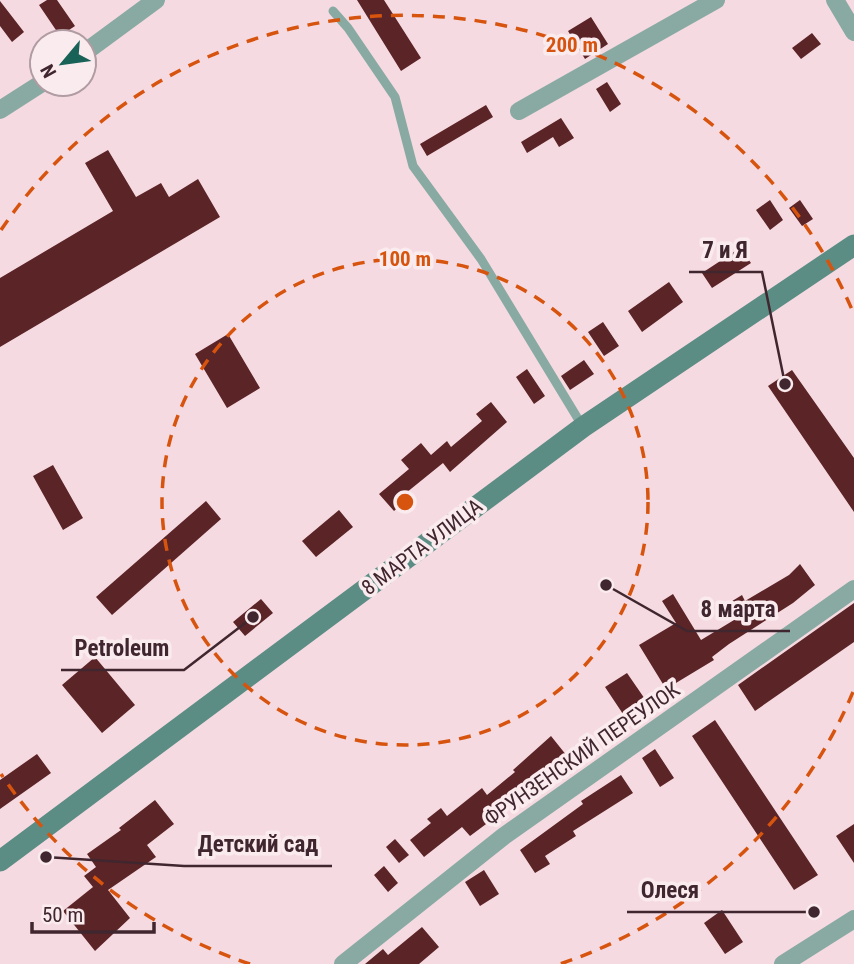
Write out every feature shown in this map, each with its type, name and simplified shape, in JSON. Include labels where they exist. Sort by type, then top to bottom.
[{"type":"street","points":[[98,43],[156,0]]},
{"type":"street","points":[[519,111],[716,0]]},
{"type":"street","points":[[835,0],[854,32]]},
{"type":"street","points":[[0,110],[28,92]]},
{"type":"street","name":"8 МАРТА УЛИЦА","points":[[0,861],[583,427],[854,245]]},
{"type":"street","name":"ФРУНЗЕНСКИЙ ПЕРЕУЛОК","points":[[343,964],[504,836],[854,589]]},
{"type":"street","points":[[783,964],[854,919]]},
{"type":"lane","points":[[333,11],[348,28],[395,97],[413,166],[481,259],[583,427]]},
{"type":"building","points":[[47,0],[57,0],[75,26],[55,28],[39,5]]},
{"type":"building","points":[[357,0],[384,0],[421,58],[401,71]]},
{"type":"building","points":[[0,1],[24,32],[12,42],[0,26]]},
{"type":"building","points":[[591,17],[608,44],[585,59],[568,31]]},
{"type":"building","points":[[812,33],[821,44],[801,59],[792,48]]},
{"type":"building","points":[[607,82],[621,104],[610,112],[596,89]]},
{"type":"building","points":[[486,105],[493,117],[427,156],[420,144]]},
{"type":"building","points":[[561,118],[574,138],[559,147],[553,137],[527,153],[521,142]]},
{"type":"building","points":[[108,150],[136,197],[161,183],[169,197],[198,179],[220,217],[0,347],[0,278],[113,211],[85,163]]},
{"type":"building","points":[[770,200],[783,220],[770,230],[756,210]]},
{"type":"building","points":[[800,200],[813,219],[802,226],[789,208]]},
{"type":"building","points":[[740,248],[751,263],[712,288],[702,273]]},
{"type":"building","points":[[669,282],[683,302],[642,332],[628,311]]},
{"type":"building","points":[[603,322],[619,346],[604,356],[588,332]]},
{"type":"building","points":[[228,334],[260,388],[227,408],[195,354]]},
{"type":"building","points":[[584,360],[594,374],[570,390],[561,376]]},
{"type":"building","points":[[527,369],[545,396],[534,404],[516,377]]},
{"type":"building","points":[[792,370],[854,458],[854,512],[768,386]]},
{"type":"building","points":[[491,402],[507,422],[450,472],[443,463],[401,497],[405,501],[394,511],[379,494],[409,469],[401,460],[421,443],[431,455],[447,441],[451,447],[482,421],[476,414]]},
{"type":"building","points":[[53,465],[83,518],[63,530],[33,476]]},
{"type":"building","points":[[206,501],[221,519],[112,615],[96,597]]},
{"type":"building","points":[[339,510],[353,527],[316,557],[302,541]]},
{"type":"building","points":[[800,564],[815,585],[793,603],[729,644],[712,657],[714,660],[666,689],[639,645],[676,623],[662,601],[673,594],[701,640],[739,617],[729,603],[742,595],[745,601],[789,575]]},
{"type":"building","points":[[261,599],[273,613],[245,636],[233,622]]},
{"type":"building","points":[[854,603],[854,642],[755,711],[738,685]]},
{"type":"building","points":[[95,657],[135,705],[102,733],[62,685]]},
{"type":"building","points":[[627,673],[647,702],[625,717],[605,687]]},
{"type":"building","points":[[715,720],[818,875],[794,890],[692,736]]},
{"type":"building","points":[[551,736],[571,761],[470,836],[462,827],[424,857],[410,840],[431,823],[427,819],[441,808],[447,816],[482,788],[487,795]]},
{"type":"building","points":[[655,749],[674,778],[660,787],[642,758]]},
{"type":"building","points":[[37,754],[51,773],[0,809],[0,780]]},
{"type":"building","points":[[621,775],[633,793],[573,831],[576,836],[545,856],[550,864],[535,873],[520,850],[583,804],[581,801]]},
{"type":"building","points":[[155,800],[174,824],[147,845],[156,857],[108,890],[130,918],[95,951],[63,911],[93,887],[84,876],[96,867],[87,854],[121,830],[119,828]]},
{"type":"building","points":[[854,824],[854,863],[836,836]]},
{"type":"building","points":[[395,839],[409,855],[399,863],[386,847]]},
{"type":"building","points":[[384,866],[398,883],[388,892],[374,875]]},
{"type":"building","points":[[484,870],[499,894],[480,906],[465,882]]},
{"type":"building","points":[[722,910],[743,942],[725,954],[704,923]]},
{"type":"building","points":[[422,927],[439,947],[419,964],[365,964],[383,949],[388,955]]},
{"type":"place","name":"7 и Я","points":[[785,384]]},
{"type":"place","name":"8 марта","points":[[606,585]]},
{"type":"place","name":"Petroleum","points":[[253,617]]},
{"type":"place","name":"Детский сад","points":[[46,857]]},
{"type":"place","name":"Олеся","points":[[814,912]]}]
